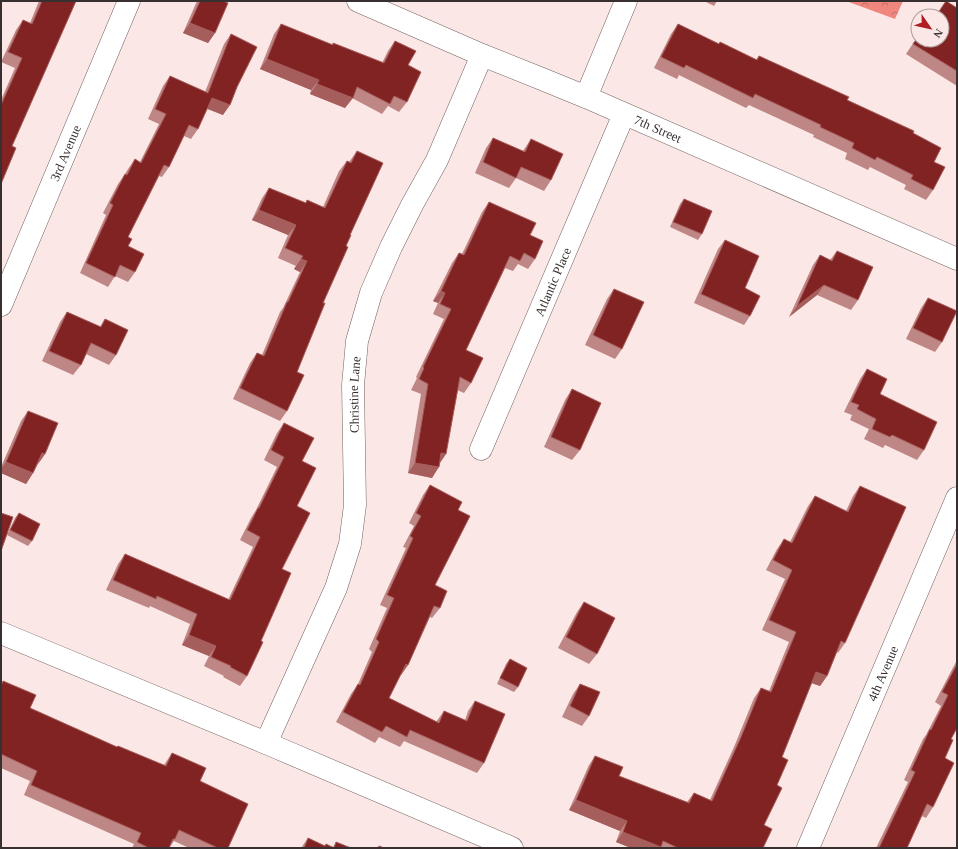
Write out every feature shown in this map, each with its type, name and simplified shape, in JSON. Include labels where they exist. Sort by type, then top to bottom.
[{"type":"street","name":"3rd Avenue","points":[[1,305],[129,1]]},
{"type":"street","name":"7th Street","points":[[358,1],[482,55],[542,78],[957,259]]},
{"type":"street","points":[[586,97],[626,1]]},
{"type":"street","name":"Christine Lane","points":[[266,743],[336,588],[350,544],[355,505],[353,386],[357,340],[371,293],[391,247],[437,160],[482,55]]},
{"type":"street","name":"Atlantic Place","points":[[482,449],[624,114]]},
{"type":"street","name":"4th Avenue","points":[[808,848],[957,498]]},
{"type":"street","points":[[1,633],[266,743],[512,848]]},
{"type":"green space","points":[[846,1],[903,1],[895,19]]},
{"type":"building","points":[[42,1],[76,1],[12,146],[16,148],[1,184],[1,105],[22,58],[8,52],[23,20],[32,24]]},
{"type":"building","points":[[200,1],[223,1],[228,3],[215,33],[190,23]]},
{"type":"building","points":[[946,1],[957,8],[957,71],[920,48],[950,48],[950,8],[941,8]]},
{"type":"building","points":[[281,24],[333,45],[333,43],[384,63],[395,41],[416,51],[408,65],[421,72],[407,102],[394,96],[390,104],[357,87],[353,98],[317,84],[319,80],[267,59]]},
{"type":"building","points":[[678,24],[757,60],[759,56],[849,97],[847,100],[914,131],[913,133],[941,148],[934,162],[945,167],[933,190],[911,179],[913,175],[877,157],[875,160],[852,148],[854,143],[820,127],[821,125],[755,94],[753,98],[686,65],[684,68],[661,57]]},
{"type":"building","points":[[231,34],[257,47],[237,87],[230,105],[212,98],[198,129],[189,125],[169,167],[164,165],[128,237],[132,239],[128,246],[144,254],[135,272],[120,265],[115,277],[86,263],[113,205],[110,203],[125,174],[127,175],[135,159],[141,163],[166,114],[155,109],[170,76],[208,93]]},
{"type":"building","points":[[493,138],[525,152],[531,139],[563,154],[551,180],[521,167],[516,178],[483,162]]},
{"type":"building","points":[[357,151],[383,163],[350,235],[346,246],[348,247],[323,303],[325,303],[297,372],[304,375],[287,411],[240,388],[257,353],[264,356],[287,302],[307,261],[301,259],[303,256],[285,248],[296,225],[259,210],[269,188],[306,203],[307,200],[325,208],[347,161],[351,163]]},
{"type":"building","points":[[684,199],[712,211],[702,234],[673,222]]},
{"type":"building","points":[[489,202],[536,223],[530,235],[543,241],[535,259],[524,253],[520,261],[510,256],[466,350],[483,358],[471,383],[460,377],[446,454],[441,453],[439,467],[415,463],[428,384],[419,379],[424,368],[423,367],[451,309],[440,304],[445,293],[441,291],[459,253],[464,255]]},
{"type":"building","points":[[725,240],[759,256],[745,288],[760,296],[750,316],[701,294]]},
{"type":"building","points":[[837,251],[873,267],[858,300],[824,285],[797,306],[820,255],[832,261]]},
{"type":"building","points":[[614,289],[644,302],[622,349],[593,335]]},
{"type":"building","points":[[928,298],[957,311],[942,342],[913,328]]},
{"type":"building","points":[[67,312],[101,327],[105,319],[128,330],[116,355],[91,343],[81,365],[49,351]]},
{"type":"building","points":[[867,369],[887,379],[880,394],[937,422],[924,450],[892,435],[890,437],[872,429],[876,419],[857,409],[859,405],[851,402]]},
{"type":"building","points":[[572,389],[601,403],[580,450],[551,437]]},
{"type":"building","points":[[28,411],[58,423],[45,454],[42,453],[33,473],[6,462]]},
{"type":"building","points":[[284,423],[314,438],[302,461],[316,468],[297,506],[310,513],[282,569],[291,573],[261,641],[263,642],[247,676],[230,667],[231,666],[211,657],[216,646],[189,635],[197,614],[157,596],[156,599],[113,580],[125,554],[230,600],[260,537],[247,530],[284,457],[271,450]]},
{"type":"building","points":[[430,485],[462,502],[458,510],[470,516],[435,585],[447,591],[440,608],[434,606],[408,665],[406,664],[389,698],[439,723],[444,711],[467,721],[475,701],[505,714],[484,763],[410,730],[407,737],[386,726],[382,732],[343,712],[358,684],[360,685],[379,642],[376,639],[394,598],[387,595],[413,538],[410,536],[421,516],[416,513]]},
{"type":"building","points":[[860,486],[906,507],[845,643],[841,641],[827,676],[816,672],[782,757],[788,760],[777,785],[782,788],[764,825],[772,829],[763,848],[678,848],[663,841],[661,847],[623,832],[627,821],[576,800],[595,756],[623,767],[619,776],[689,803],[694,793],[712,801],[761,688],[771,692],[796,632],[769,620],[792,570],[773,560],[784,539],[792,543],[815,496],[848,512]]},
{"type":"building","points":[[1,513],[13,517],[1,551]]},
{"type":"building","points":[[19,513],[40,524],[32,541],[10,530]]},
{"type":"building","points":[[584,602],[615,618],[597,654],[566,637]]},
{"type":"building","points":[[510,659],[527,668],[518,687],[500,678]]},
{"type":"building","points":[[957,664],[957,728],[951,739],[953,740],[945,758],[954,763],[933,807],[927,804],[907,848],[879,848],[915,772],[911,770],[948,695],[942,692]]},
{"type":"building","points":[[3,681],[36,695],[30,708],[117,747],[118,746],[166,766],[172,753],[206,768],[200,781],[248,804],[228,848],[218,848],[179,830],[169,848],[149,848],[137,842],[141,833],[31,785],[37,771],[1,754],[1,686]]},
{"type":"building","points":[[580,684],[600,692],[589,716],[570,706]]},
{"type":"building","points":[[308,838],[325,846],[326,844],[334,848],[304,848]]},
{"type":"building","points":[[336,842],[351,848],[334,848]]}]
